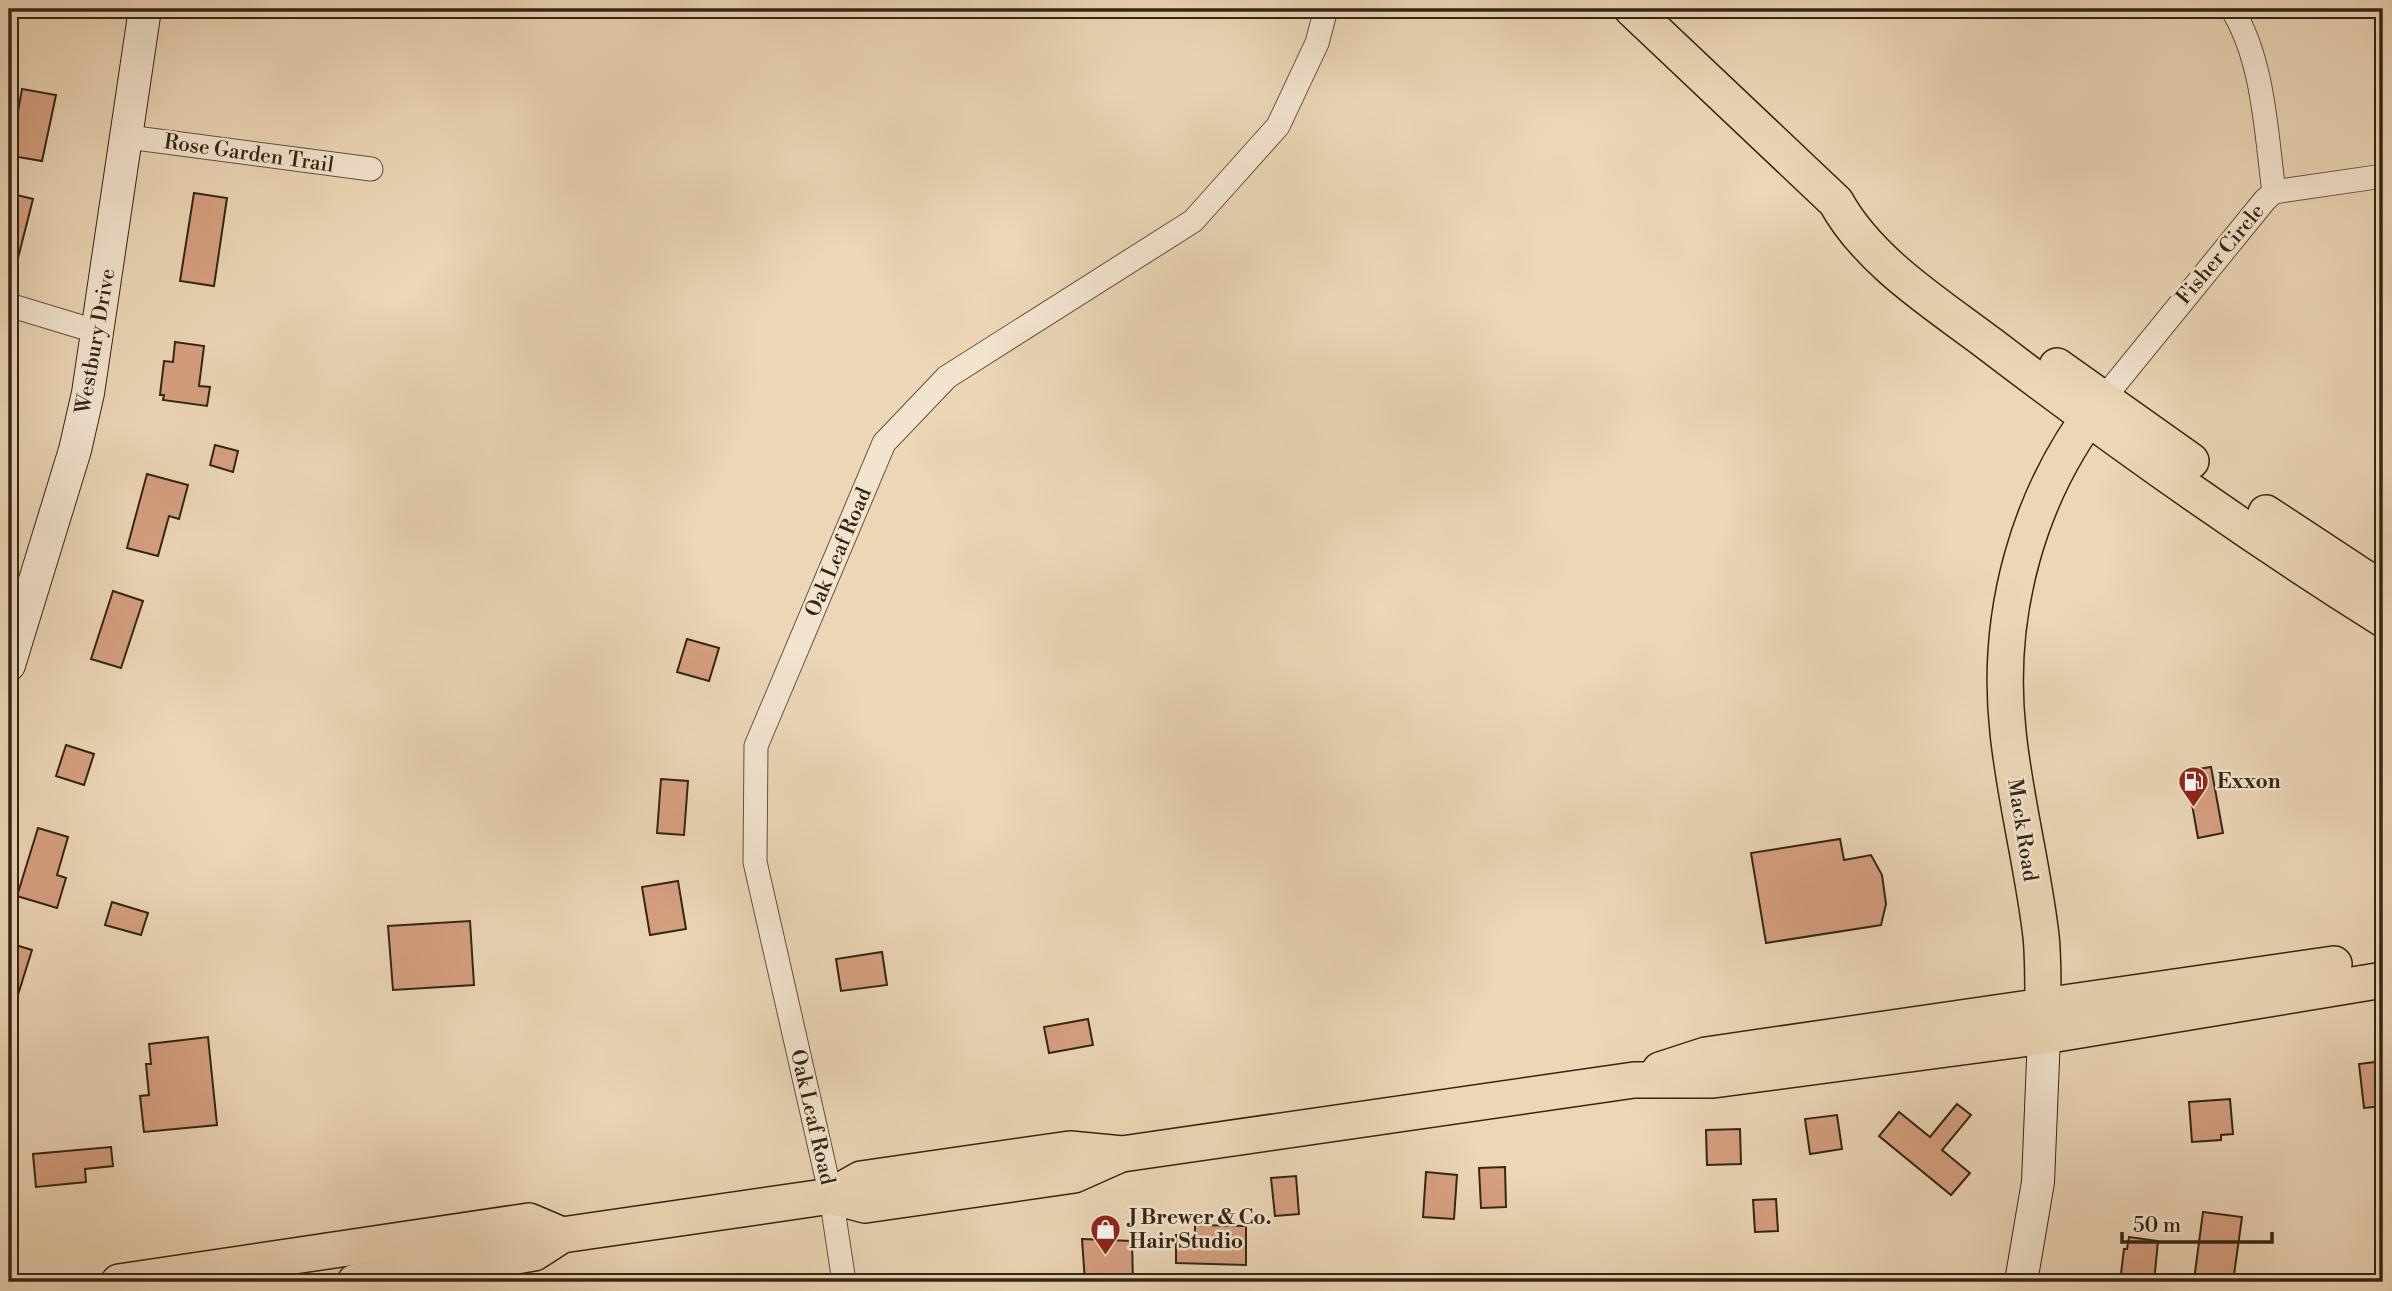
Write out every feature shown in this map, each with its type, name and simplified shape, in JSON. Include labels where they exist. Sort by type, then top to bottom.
[{"type":"main road","points":[[1632,9],[1836,202],[1868,215],[2095,409],[2238,524],[2383,619]]},
{"type":"main road","points":[[2095,409],[2245,500],[2383,590]]},
{"type":"main road","name":"Mack Road","points":[[2043,1020],[2041,937],[2008,730],[2005,678],[2007,622],[2021,559],[2039,505],[2095,409]]},
{"type":"main road","points":[[355,1282],[534,1253],[562,1235],[831,1196],[865,1205],[1074,1175],[1122,1154],[1634,1080],[1713,1080],[2383,956]]},
{"type":"main road","points":[[2043,1020],[2383,980]]},
{"type":"main road","points":[[129,1282],[529,1221],[562,1235]]},
{"type":"street","name":"Westbury Drive","points":[[9,665],[75,450],[98,332],[145,9]]},
{"type":"street","name":"Oak Leaf Road","points":[[844,1282],[831,1196],[755,862],[756,746],[884,443],[947,377],[1193,221],[1278,126],[1317,43],[1326,9]]},
{"type":"street","name":"Fisher Circle","points":[[2095,409],[2256,210],[2274,192],[2254,66],[2240,22],[2232,9]]},
{"type":"street","name":"Rose Garden Trail","points":[[128,137],[371,169]]},
{"type":"street","points":[[2274,192],[2383,176]]},
{"type":"street","points":[[9,305],[98,332]]},
{"type":"street","name":"Mack Road","points":[[2021,1282],[2038,1182],[2043,1020]]},
{"type":"building","points":[[22,89],[56,95],[42,161],[12,156],[16,128],[9,127],[9,112],[18,112]]},
{"type":"building","points":[[9,193],[33,199],[17,262],[9,259]]},
{"type":"building","points":[[194,193],[227,198],[214,286],[180,281]]},
{"type":"building","points":[[175,342],[204,346],[199,386],[210,387],[207,406],[163,400],[164,395],[160,395],[164,361],[173,362]]},
{"type":"building","points":[[215,445],[238,451],[233,472],[210,465]]},
{"type":"building","points":[[147,474],[188,485],[179,519],[169,516],[158,556],[127,548]]},
{"type":"building","points":[[113,591],[143,601],[121,668],[91,659]]},
{"type":"building","points":[[687,639],[719,648],[709,681],[677,672]]},
{"type":"building","points":[[66,745],[94,754],[84,785],[56,776]]},
{"type":"building","points":[[2211,767],[2223,833],[2198,838],[2186,771]]},
{"type":"building","points":[[661,779],[688,781],[684,835],[657,833]]},
{"type":"building","points":[[38,828],[68,837],[57,875],[66,878],[57,908],[17,896]]},
{"type":"building","points":[[1840,839],[1844,860],[1871,855],[1882,875],[1886,904],[1881,925],[1766,943],[1751,853]]},
{"type":"building","points":[[678,881],[686,929],[650,935],[642,887]]},
{"type":"building","points":[[112,902],[148,913],[141,935],[105,925]]},
{"type":"building","points":[[470,921],[474,985],[393,990],[388,926]]},
{"type":"building","points":[[9,943],[32,950],[11,1017],[9,1016]]},
{"type":"building","points":[[882,952],[887,985],[841,991],[836,959]]},
{"type":"building","points":[[1088,1019],[1093,1045],[1049,1053],[1044,1027]]},
{"type":"building","points":[[208,1037],[217,1125],[144,1132],[140,1096],[149,1095],[146,1064],[151,1064],[149,1044]]},
{"type":"building","points":[[2383,1061],[2383,1106],[2364,1108],[2359,1064]]},
{"type":"building","points":[[2230,1099],[2233,1134],[2221,1135],[2221,1140],[2192,1142],[2189,1102]]},
{"type":"building","points":[[1957,1104],[1971,1115],[1942,1150],[1970,1173],[1951,1195],[1879,1136],[1899,1112],[1930,1137]]},
{"type":"building","points":[[1837,1115],[1842,1149],[1810,1154],[1805,1119]]},
{"type":"building","points":[[1740,1129],[1741,1164],[1707,1165],[1706,1130]]},
{"type":"building","points":[[111,1147],[113,1166],[85,1169],[86,1182],[36,1187],[33,1154]]},
{"type":"building","points":[[1505,1167],[1506,1207],[1481,1208],[1479,1168]]},
{"type":"building","points":[[1426,1172],[1457,1175],[1454,1219],[1423,1217]]},
{"type":"building","points":[[1296,1176],[1299,1214],[1275,1216],[1271,1178]]},
{"type":"building","points":[[1776,1199],[1778,1231],[1755,1232],[1753,1200]]},
{"type":"building","points":[[2203,1212],[2242,1217],[2233,1282],[2194,1280]]},
{"type":"building","points":[[1195,1225],[1246,1226],[1246,1265],[1176,1263],[1176,1235],[1195,1235]]},
{"type":"building","points":[[2129,1237],[2158,1241],[2154,1282],[2120,1282],[2124,1249],[2127,1249]]},
{"type":"building","points":[[1082,1239],[1132,1241],[1133,1282],[1085,1282]]},
{"type":"place","name":"Exxon","points":[[2194,808]]},
{"type":"place","name":"J Brewer & Co. Hair Studio","points":[[1106,1256]]}]
